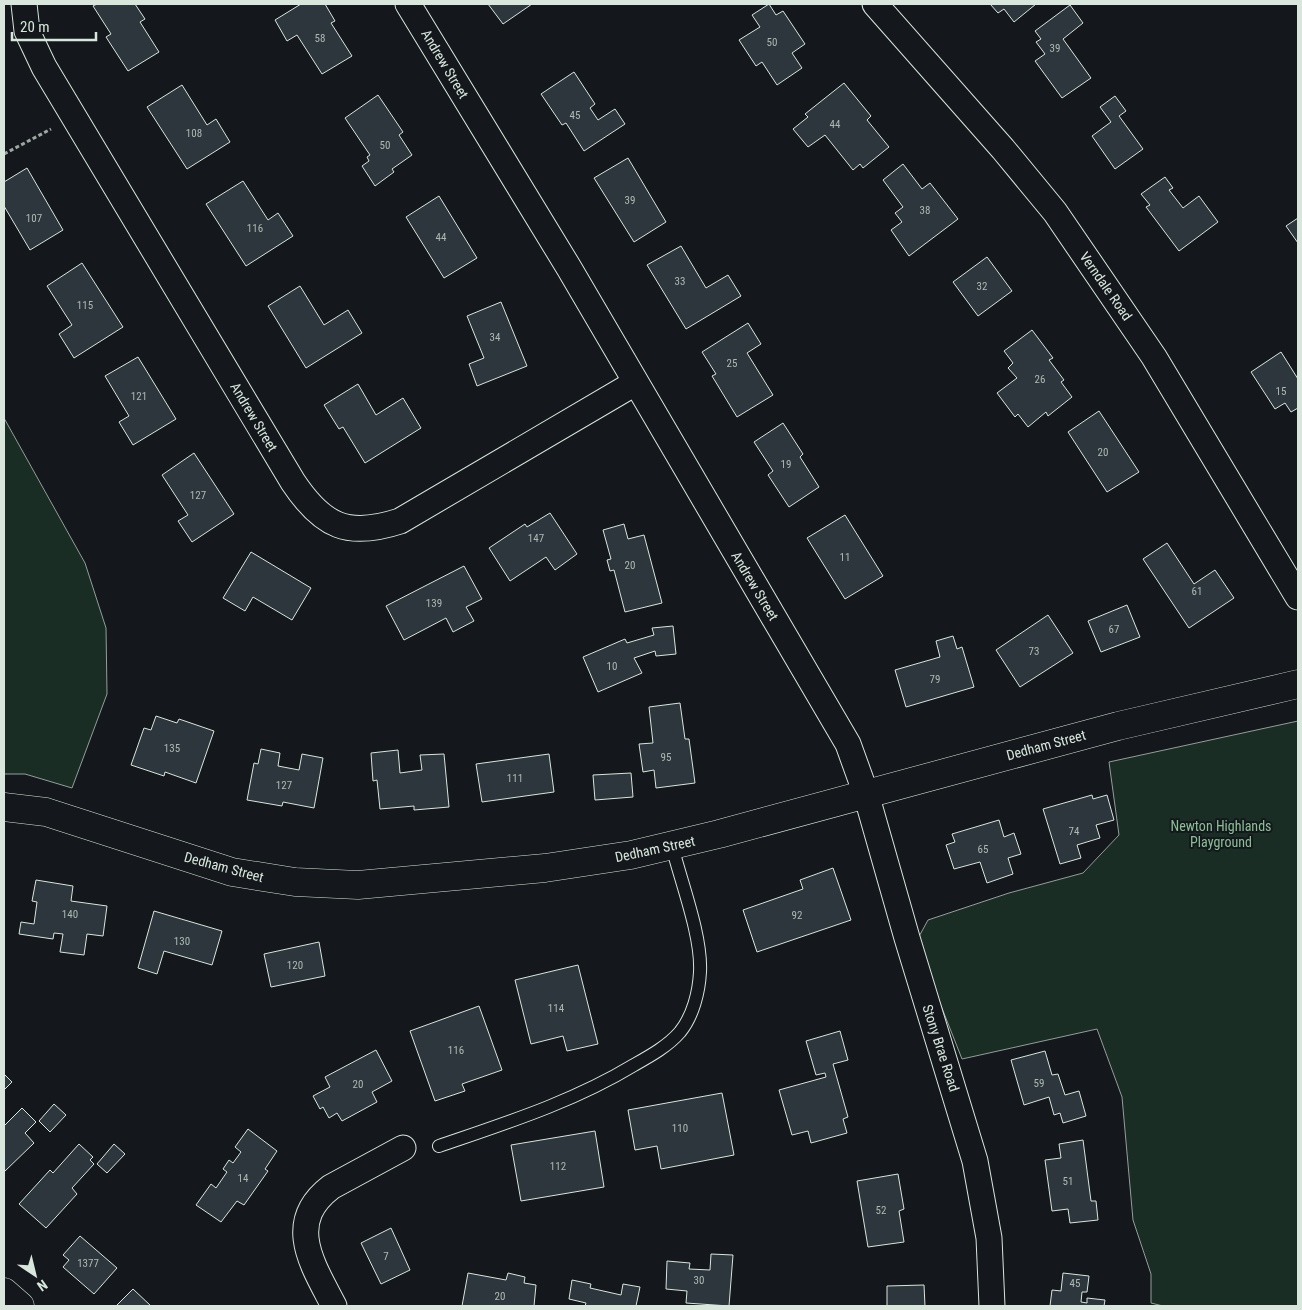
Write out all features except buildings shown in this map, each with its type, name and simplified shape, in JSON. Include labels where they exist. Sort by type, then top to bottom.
[{"type":"main road","name":"Dedham Street","points":[[4,807],[46,812],[232,872],[263,878],[324,884],[391,883],[545,868],[672,846],[1118,726],[1298,684]]},
{"type":"main road","points":[[4,1292],[20,1306]]},
{"type":"street","name":"Andrew Street","points":[[24,4],[27,30],[35,49],[74,117],[293,482],[316,512],[329,522],[346,528],[364,529],[400,521],[635,383]]},
{"type":"street","name":"Andrew Street","points":[[408,4],[569,268],[836,723],[851,751],[866,794]]},
{"type":"street","name":"Verndale Road","points":[[875,4],[1003,149],[1055,212],[1154,357],[1298,597]]},
{"type":"street","name":"Stony Brae Road","points":[[866,794],[906,938],[975,1161],[988,1238],[992,1306]]},
{"type":"street","points":[[334,1306],[309,1256],[305,1230],[308,1217],[322,1194],[403,1148]]},
{"type":"lane","points":[[439,1146],[583,1094],[652,1055],[680,1032],[688,1019],[694,1002],[700,969],[697,943],[672,846]]},
{"type":"path","points":[[4,154],[74,117]]},
{"type":"green space","points":[[4,418],[85,563],[106,628],[107,694],[72,788],[25,774],[4,774]]},
{"type":"green space","name":"Newton Highlands Playground","points":[[1298,721],[1298,1306],[1163,1306],[1151,1303],[1151,1274],[1133,1220],[1122,1097],[1097,1029],[962,1059],[916,942],[928,920],[1009,893],[1083,873],[1119,835],[1109,762]]}]
